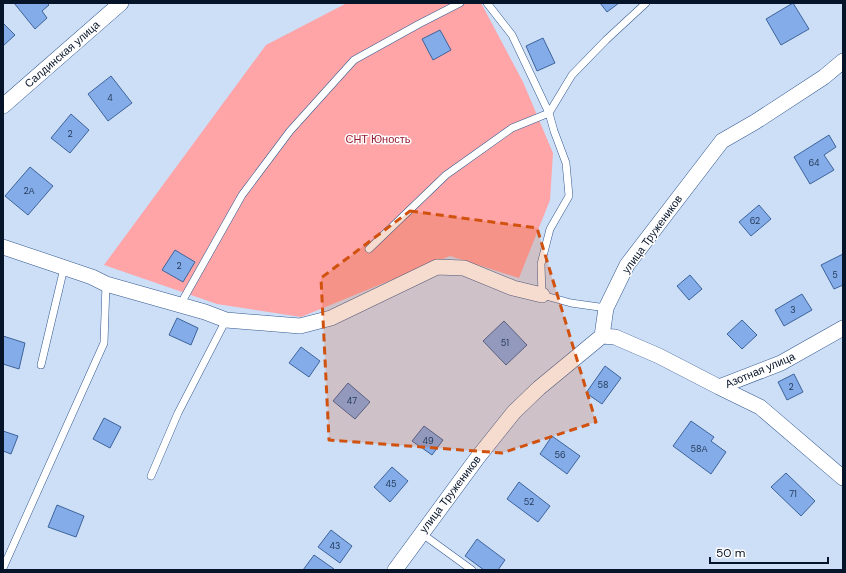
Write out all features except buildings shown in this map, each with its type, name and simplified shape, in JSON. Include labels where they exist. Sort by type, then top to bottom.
[{"type":"street","name":"Салдинская улица","points":[[3,106],[120,3]]},
{"type":"street","name":"улица Тружеников","points":[[395,570],[478,457],[514,412],[539,388],[602,336],[606,308],[627,265],[722,141],[755,122],[824,77],[843,61]]},
{"type":"street","points":[[3,248],[92,277],[106,284],[205,312],[226,320],[300,326],[331,318],[437,267],[464,268],[513,288],[542,295]]},
{"type":"street","name":"Азотная улица","points":[[718,387],[781,363],[843,328]]},
{"type":"street","points":[[602,336],[615,337],[652,353],[760,407],[843,478]]},
{"type":"lane","points":[[180,305],[242,195],[290,132],[354,60],[460,3]]},
{"type":"lane","points":[[487,3],[512,35],[549,113],[566,163],[569,196],[550,229],[541,264],[542,295],[571,303],[606,308]]},
{"type":"lane","points":[[369,249],[446,175],[512,128],[549,113],[572,75],[606,40],[646,3]]},
{"type":"lane","points":[[41,365],[64,268]]},
{"type":"lane","points":[[3,568],[104,343],[106,284]]},
{"type":"lane","points":[[151,476],[178,413],[226,320]]},
{"type":"lane","points":[[421,533],[472,570]]},
{"type":"highlighted area","points":[[410,211],[537,228],[596,422],[502,453],[329,440],[321,278]]},
{"type":"green space","name":"СНТ Юность","points":[[347,3],[481,3],[523,82],[553,153],[550,200],[519,278],[450,256],[301,317],[217,304],[104,265],[266,45]]}]
